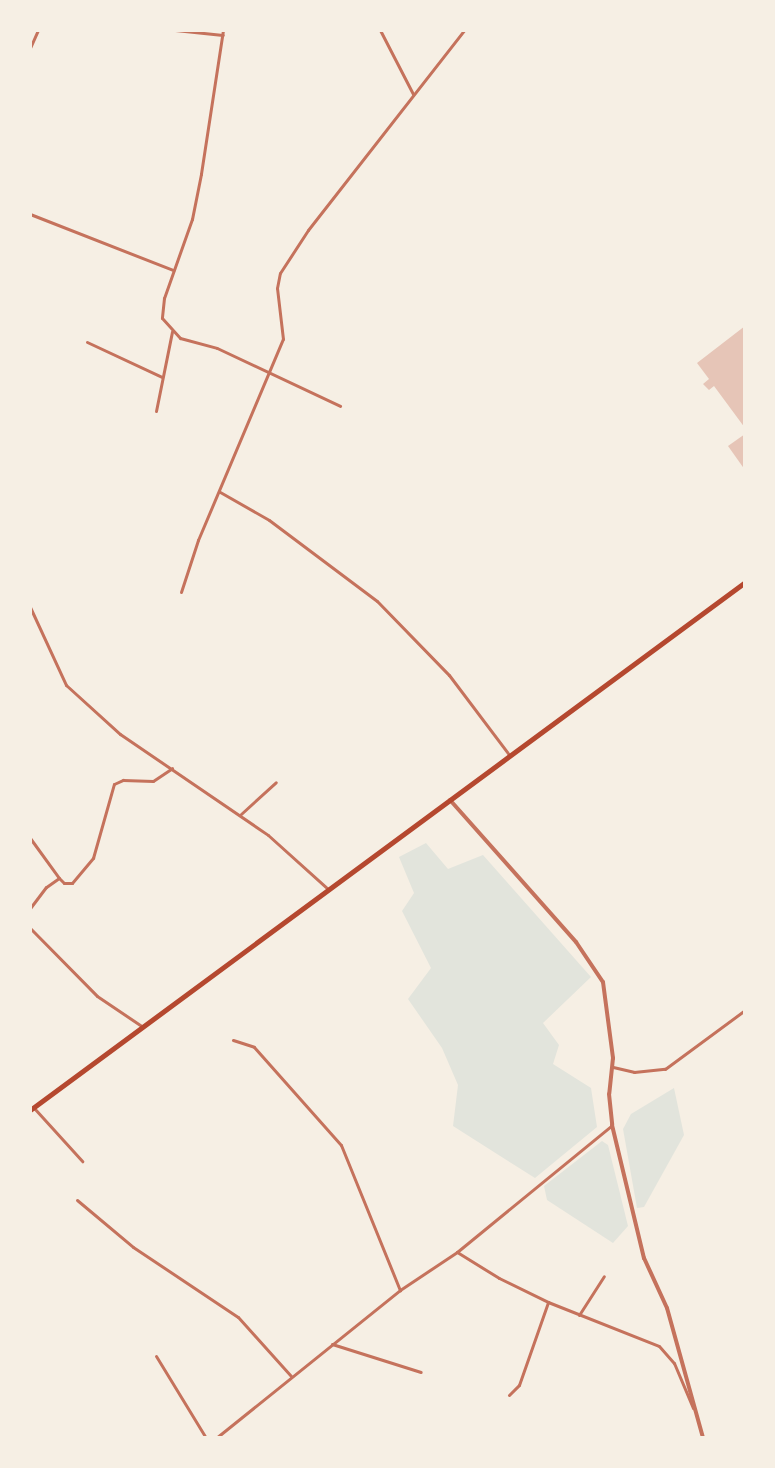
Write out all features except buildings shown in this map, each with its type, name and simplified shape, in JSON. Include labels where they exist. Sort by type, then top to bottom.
[{"type":"highway","points":[[32,1109],[745,582]]},
{"type":"street","points":[[30,48],[38,30]]},
{"type":"street","points":[[156,411],[172,332],[161,310],[198,189],[223,33],[175,30]]},
{"type":"street","points":[[380,30],[413,95]]},
{"type":"street","points":[[181,592],[218,492],[283,339],[277,288],[280,273],[308,230],[464,30]]},
{"type":"street","points":[[30,214],[173,270]]},
{"type":"street","points":[[172,332],[269,370],[340,406]]},
{"type":"street","points":[[87,342],[162,377]]},
{"type":"street","points":[[218,492],[269,520],[377,601],[441,666],[510,756]]},
{"type":"street","points":[[30,607],[66,685],[120,734],[241,814],[329,890]]},
{"type":"street","points":[[30,838],[59,878],[64,883],[72,883],[93,858],[114,784],[123,780],[153,781],[172,768]]},
{"type":"street","points":[[241,814],[276,782]]},
{"type":"street","points":[[450,800],[576,942],[603,982],[613,1066],[609,1094],[612,1125],[644,1258],[667,1308],[703,1438]]},
{"type":"street","points":[[30,908],[46,887],[59,878]]},
{"type":"street","points":[[30,928],[97,996],[143,1027]]},
{"type":"street","points":[[613,1066],[634,1072],[665,1069],[745,1010]]},
{"type":"street","points":[[233,1040],[254,1047],[341,1145],[400,1290]]},
{"type":"street","points":[[32,1109],[82,1161]]},
{"type":"street","points":[[216,1438],[400,1290],[457,1252],[612,1125]]},
{"type":"street","points":[[77,1200],[133,1247],[238,1317],[291,1376]]},
{"type":"street","points":[[457,1252],[499,1278],[548,1302],[659,1346],[674,1363],[696,1412]]},
{"type":"street","points":[[579,1315],[604,1276]]},
{"type":"street","points":[[509,1395],[519,1385],[548,1302]]},
{"type":"street","points":[[332,1344],[421,1372]]},
{"type":"street","points":[[156,1356],[206,1438]]},
{"type":"shaded area","points":[[426,843],[448,869],[483,855],[591,977],[543,1023],[559,1045],[553,1064],[591,1088],[597,1127],[535,1178],[453,1126],[458,1085],[442,1048],[408,999],[431,968],[402,911],[414,893],[399,857]]},
{"type":"shaded area","points":[[674,1088],[684,1135],[644,1207],[637,1208],[623,1129],[631,1114]]},
{"type":"shaded area","points":[[602,1141],[608,1145],[628,1226],[613,1243],[547,1200],[544,1186]]}]
